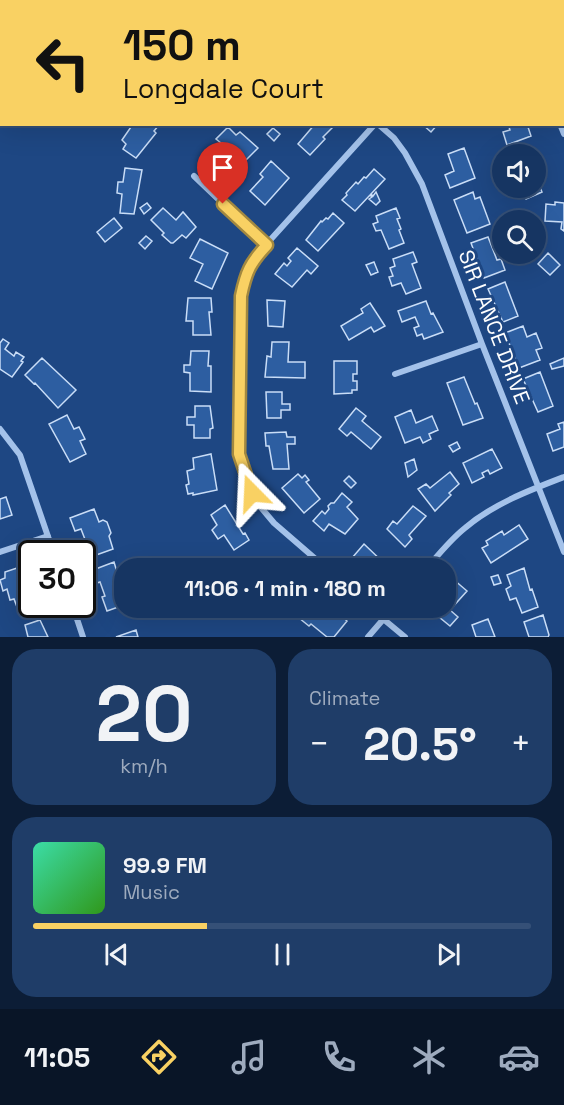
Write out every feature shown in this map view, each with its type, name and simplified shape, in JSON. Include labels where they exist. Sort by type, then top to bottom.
[{"type":"street","points":[[314,558],[274,523],[258,504],[247,482],[239,454],[241,296],[246,273],[253,259],[374,126]]},
{"type":"street","name":"SIR LANCE DRIVE","points":[[379,126],[394,138],[422,184],[564,552]]},
{"type":"street","points":[[194,177],[267,245]]},
{"type":"street","points":[[395,374],[482,344]]},
{"type":"street","points":[[0,429],[20,455],[49,540]]},
{"type":"street","points":[[436,558],[466,526],[487,512],[539,486],[564,477]]},
{"type":"street","points":[[0,552],[48,536]]},
{"type":"street","points":[[77,618],[83,637]]},
{"type":"street","points":[[368,637],[383,620],[405,637]]},
{"type":"building","points":[[132,126],[158,126],[154,131],[156,133],[136,158],[123,149],[126,144],[122,140]]},
{"type":"building","points":[[313,126],[334,126],[310,155],[298,144]]},
{"type":"building","points":[[424,126],[436,126],[431,132]]},
{"type":"building","points":[[509,126],[528,126],[531,136],[507,144],[503,132],[510,130]]},
{"type":"building","points":[[228,127],[236,135],[240,132],[258,148],[241,165],[230,154],[232,152],[216,139]]},
{"type":"building","points":[[273,128],[280,134],[274,141],[267,134]]},
{"type":"building","points":[[464,148],[475,178],[450,188],[445,175],[454,171],[448,154]]},
{"type":"building","points":[[271,161],[289,178],[265,205],[250,191],[263,177],[260,174]]},
{"type":"building","points":[[125,168],[142,170],[134,214],[120,213],[122,194],[117,193],[118,182],[123,182]]},
{"type":"building","points":[[374,169],[385,179],[371,194],[373,196],[376,192],[380,201],[376,205],[369,199],[372,197],[370,195],[355,211],[342,200],[356,182],[358,184]]},
{"type":"building","points":[[473,192],[475,199],[480,197],[490,224],[467,233],[454,200]]},
{"type":"building","points":[[555,202],[564,203],[564,231],[561,229],[562,222],[546,221],[546,204],[555,205]]},
{"type":"building","points":[[147,203],[151,208],[144,214],[140,208]]},
{"type":"building","points":[[163,208],[176,220],[183,212],[196,227],[186,238],[182,235],[171,243],[151,220]]},
{"type":"building","points":[[396,208],[400,218],[397,219],[401,229],[399,230],[404,243],[389,249],[381,230],[376,231],[373,224],[378,222],[376,216]]},
{"type":"building","points":[[333,213],[344,223],[318,251],[306,240],[321,221],[328,219]]},
{"type":"building","points":[[114,218],[122,228],[105,242],[97,232]]},
{"type":"building","points":[[146,236],[152,241],[145,249],[139,243]]},
{"type":"building","points":[[488,237],[492,247],[492,264],[503,264],[505,270],[484,278],[471,243]]},
{"type":"building","points":[[200,239],[228,253],[212,289],[195,281],[203,264],[190,258]]},
{"type":"building","points":[[297,248],[318,266],[311,274],[307,270],[292,287],[275,274],[284,263],[287,266],[291,261],[288,258]]},
{"type":"building","points":[[413,252],[417,262],[412,264],[421,288],[406,294],[401,283],[392,286],[389,277],[393,276],[390,268],[395,266],[393,259]]},
{"type":"building","points":[[548,253],[560,265],[550,275],[538,264],[546,264]]},
{"type":"building","points":[[374,262],[378,272],[371,275],[366,265]]},
{"type":"building","points":[[505,282],[518,316],[503,322],[488,289]]},
{"type":"building","points":[[188,298],[211,298],[212,312],[209,312],[211,335],[193,335],[193,321],[186,321]]},
{"type":"building","points":[[267,300],[285,301],[283,327],[268,326]]},
{"type":"building","points":[[426,301],[431,314],[433,313],[443,332],[424,339],[422,334],[417,336],[414,328],[419,326],[415,317],[402,322],[398,311]]},
{"type":"building","points":[[370,303],[385,326],[374,332],[371,327],[349,340],[341,326],[363,313],[361,309]]},
{"type":"building","points":[[523,326],[527,337],[536,333],[542,348],[536,350],[540,360],[519,368],[505,333]]},
{"type":"building","points":[[3,339],[9,343],[5,349],[14,356],[16,352],[24,357],[12,377],[0,369],[0,343]]},
{"type":"building","points":[[272,342],[289,342],[288,362],[305,362],[305,378],[265,377],[267,356],[271,357]]},
{"type":"building","points":[[191,351],[209,351],[211,392],[190,391],[190,373],[184,372],[184,365],[190,365]]},
{"type":"building","points":[[42,358],[76,390],[58,408],[25,375]]},
{"type":"building","points":[[564,358],[564,366],[552,369],[550,364]]},
{"type":"building","points":[[334,361],[357,361],[357,374],[353,374],[353,381],[357,381],[357,390],[352,390],[352,393],[334,394]]},
{"type":"building","points":[[540,372],[553,406],[538,412],[523,379]]},
{"type":"building","points":[[464,377],[483,418],[463,425],[447,383]]},
{"type":"building","points":[[266,392],[282,392],[282,404],[290,404],[290,410],[281,410],[281,418],[267,418]]},
{"type":"building","points":[[195,406],[210,406],[213,428],[210,429],[210,438],[194,438],[194,425],[187,425],[187,417],[195,417]]},
{"type":"building","points":[[356,408],[366,416],[362,421],[381,437],[371,449],[351,432],[347,436],[339,429]]},
{"type":"building","points":[[411,410],[416,423],[432,416],[438,430],[429,434],[431,439],[423,443],[420,437],[405,443],[395,417]]},
{"type":"building","points":[[67,415],[74,429],[79,427],[85,439],[80,441],[86,454],[70,462],[49,424]]},
{"type":"building","points":[[564,422],[564,447],[553,451],[547,434],[560,429],[558,424]]},
{"type":"building","points":[[286,432],[287,437],[295,437],[295,444],[287,444],[289,469],[273,469],[269,446],[266,446],[265,433]]},
{"type":"building","points":[[457,442],[460,448],[453,452],[449,446]]},
{"type":"building","points":[[492,449],[502,468],[490,474],[488,470],[482,473],[484,477],[472,483],[463,463]]},
{"type":"building","points":[[211,454],[217,490],[188,494],[187,471],[194,469],[193,458]]},
{"type":"building","points":[[414,459],[417,470],[408,477],[405,463]]},
{"type":"building","points":[[450,472],[459,484],[435,511],[418,489],[426,484],[430,488]]},
{"type":"building","points":[[298,474],[302,478],[305,475],[309,480],[306,482],[320,499],[304,513],[282,488]]},
{"type":"building","points":[[349,476],[356,483],[351,488],[344,481]]},
{"type":"building","points":[[342,493],[352,502],[347,507],[358,519],[345,534],[329,524],[324,531],[313,521],[322,511],[325,514],[329,509],[328,506],[334,503]]},
{"type":"building","points":[[6,497],[12,515],[0,519],[0,499]]},
{"type":"building","points":[[225,505],[249,540],[234,550],[224,535],[218,539],[212,530],[217,525],[211,515]]},
{"type":"building","points":[[413,506],[426,516],[409,535],[412,539],[405,547],[387,529],[393,521],[397,524]]},
{"type":"building","points":[[94,509],[99,522],[103,520],[107,522],[113,549],[96,555],[96,540],[85,540],[81,529],[75,531],[70,518]]},
{"type":"building","points":[[519,525],[528,539],[491,563],[482,548],[488,545],[486,541],[502,531],[504,535]]},
{"type":"building","points":[[364,544],[379,558],[352,558]]},
{"type":"building","points":[[114,562],[114,609],[107,611],[102,597],[105,596],[100,582],[97,583],[96,580],[96,569]]},
{"type":"building","points":[[18,568],[18,610],[14,599],[10,600],[7,589],[3,591],[0,580],[5,578],[5,572]]},
{"type":"building","points":[[524,568],[538,607],[522,613],[516,598],[510,600],[506,589],[511,586],[507,575]]},
{"type":"building","points":[[498,575],[501,583],[494,585],[491,577]]},
{"type":"building","points":[[456,582],[467,591],[456,603]]},
{"type":"building","points":[[456,615],[458,617],[450,626],[440,618],[456,618]]},
{"type":"building","points":[[543,615],[548,637],[529,637],[524,622]]},
{"type":"building","points":[[299,618],[344,618],[347,621],[334,637],[327,637],[311,624],[309,626]]},
{"type":"building","points":[[488,619],[495,637],[476,637],[472,625]]},
{"type":"building","points":[[40,620],[48,637],[28,637],[25,625]]},
{"type":"building","points":[[136,630],[138,637],[116,637]]},
{"type":"route","points":[[223,204],[267,245],[253,259],[246,273],[241,296],[239,454],[252,493]]}]
